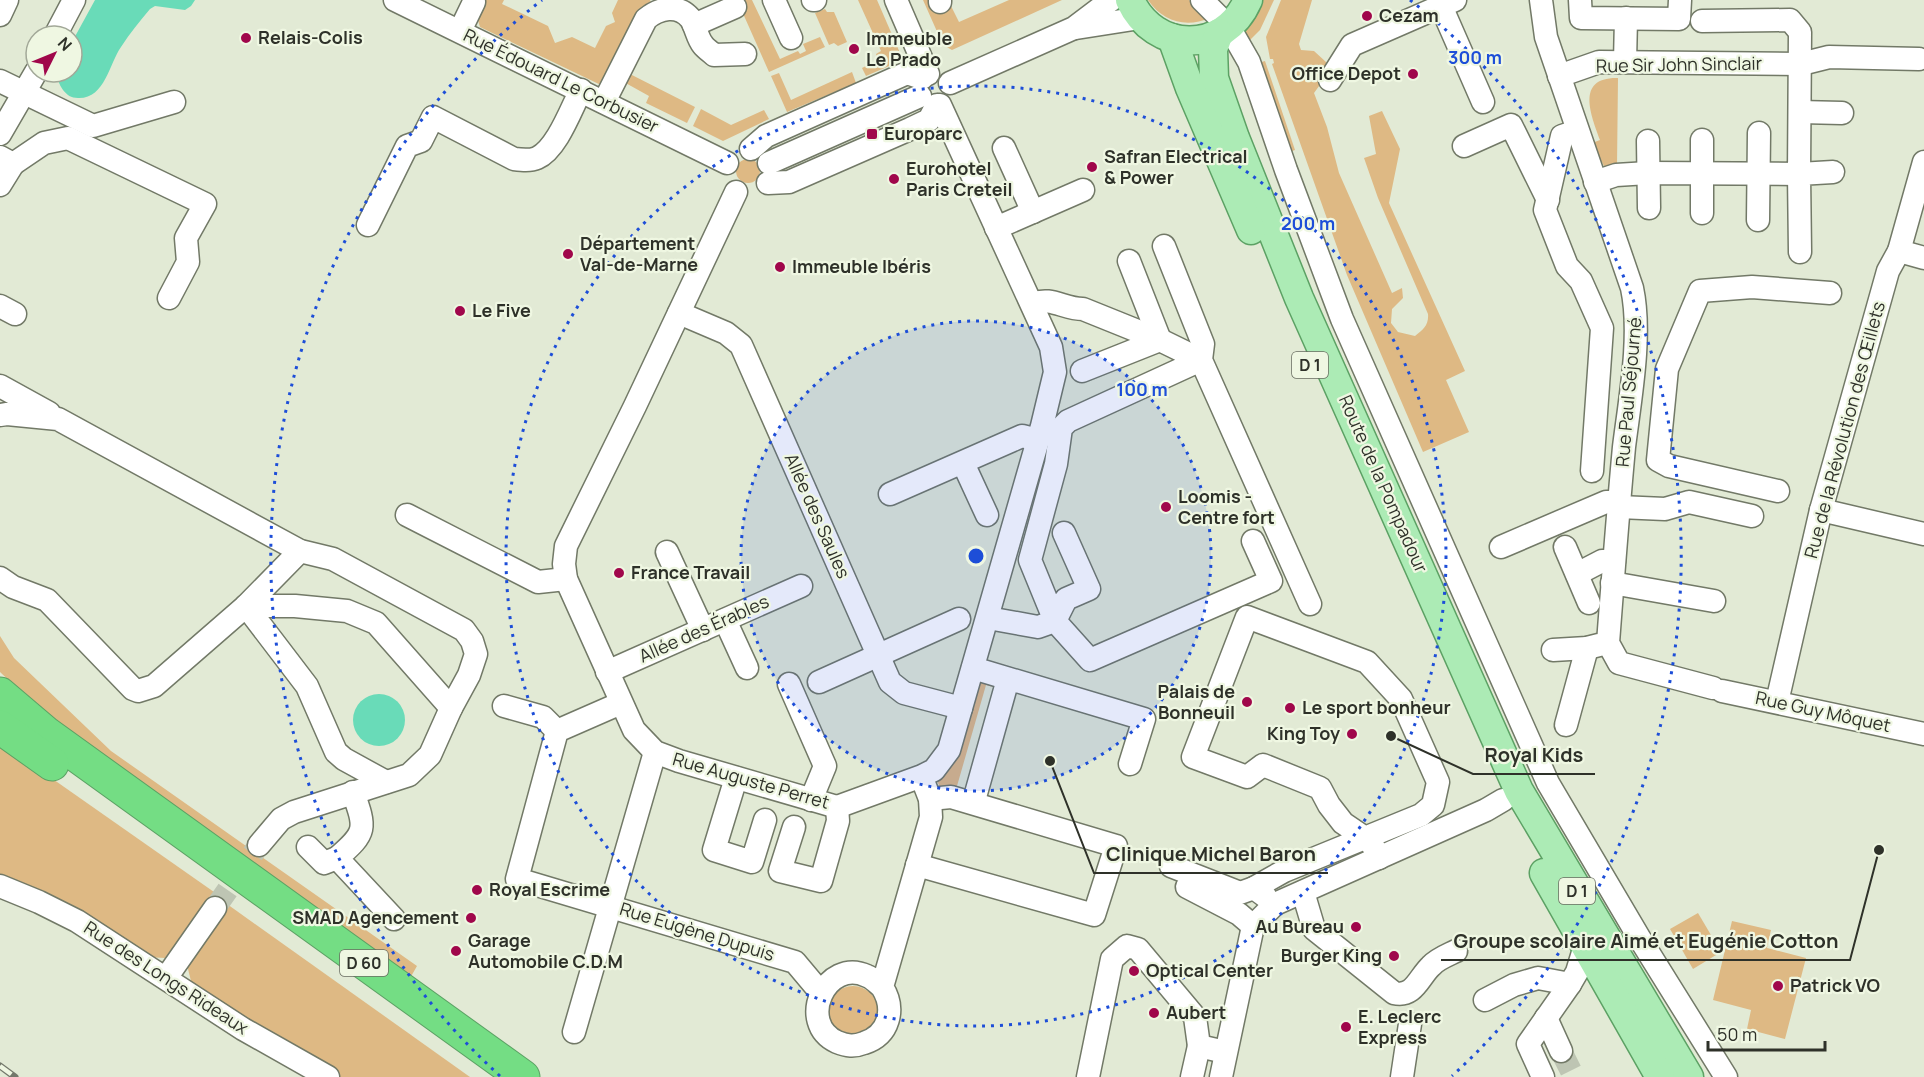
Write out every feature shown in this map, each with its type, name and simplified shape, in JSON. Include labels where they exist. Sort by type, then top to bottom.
[{"type":"highway","name":"D 60","points":[[0,694],[55,740],[523,1077]]},
{"type":"highway","name":"D 60","points":[[0,727],[488,1077]]},
{"type":"main road","points":[[1135,9],[1152,29],[1185,41],[1200,40],[1224,30],[1244,10],[1248,0]]},
{"type":"main road","name":"Route de la Pompadour","points":[[1224,30],[1213,49],[1214,78],[1235,138],[1299,298],[1466,694]]},
{"type":"main road","name":"Route de la Pompadour","points":[[1172,38],[1190,88],[1279,297],[1466,694]]},
{"type":"main road","name":"D 1","points":[[1466,694],[1503,800],[1660,1077]]},
{"type":"main road","name":"D 1","points":[[1466,694],[1519,791],[1689,1077]]},
{"type":"street","points":[[0,15],[7,0]]},
{"type":"street","points":[[61,24],[74,0]]},
{"type":"street","name":"Rue Édouard Le Corbusier","points":[[395,0],[727,163]]},
{"type":"street","points":[[774,0],[791,38]]},
{"type":"street","name":"Rue Auguste Perret","points":[[736,192],[566,546],[564,564],[566,579],[634,730],[655,752],[680,762],[837,807],[934,770],[949,750],[1038,440],[1055,372],[1051,347],[929,92],[896,0]]},
{"type":"street","points":[[1074,28],[1111,0]]},
{"type":"street","points":[[1202,0],[1249,62],[1286,170],[1342,319],[1548,783],[1640,939],[1726,1077]]},
{"type":"street","name":"Rue Paul Séjourné","points":[[1541,0],[1546,37],[1576,131],[1632,288],[1636,307],[1633,368],[1613,572],[1597,645],[1566,725]]},
{"type":"street","points":[[1580,0],[1581,18],[1678,19],[1680,0]]},
{"type":"street","points":[[460,31],[474,2]]},
{"type":"street","points":[[1330,80],[1352,45],[1448,3],[1483,102]]},
{"type":"street","points":[[694,26],[735,7]]},
{"type":"street","points":[[929,92],[907,73],[766,136],[763,165],[757,193],[736,192],[731,188],[725,176],[727,163],[737,152],[763,165],[789,182],[928,120],[929,92],[939,73],[944,75],[950,83],[1074,28],[1135,9]]},
{"type":"street","points":[[604,102],[646,19],[655,11],[679,10],[691,19],[702,44],[714,55],[746,54]]},
{"type":"street","points":[[1625,62],[1626,18]]},
{"type":"street","points":[[1702,21],[1790,20],[1800,32],[1800,252]]},
{"type":"street","name":"Rue Sir John Sinclair","points":[[1559,76],[1599,62],[1801,64],[1829,57],[1919,59]]},
{"type":"street","points":[[0,81],[93,126],[174,102]]},
{"type":"street","points":[[0,134],[29,84]]},
{"type":"street","points":[[368,225],[407,146],[421,141],[433,117],[514,159],[536,159],[552,145],[580,90]]},
{"type":"street","points":[[1800,112],[1842,113]]},
{"type":"street","points":[[1464,146],[1511,125],[1548,200]]},
{"type":"street","points":[[1576,131],[1562,136],[1545,210],[1567,266],[1581,281],[1602,328],[1592,471]]},
{"type":"street","points":[[1758,220],[1760,133]]},
{"type":"street","points":[[0,185],[6,160],[44,143],[68,138],[205,204],[186,238],[188,262],[169,298]]},
{"type":"street","points":[[1702,140],[1702,213]]},
{"type":"street","points":[[1648,141],[1649,208]]},
{"type":"street","points":[[1004,148],[1033,212]]},
{"type":"street","name":"Rue de la Révolution des Œillets","points":[[1777,702],[1821,510],[1888,271],[1899,251],[1924,162]]},
{"type":"street","points":[[1595,182],[1616,175],[1648,173],[1799,174],[1833,172]]},
{"type":"street","points":[[996,228],[1083,190]]},
{"type":"street","points":[[1164,246],[1203,344],[1201,360],[1310,604]]},
{"type":"street","points":[[1899,251],[1924,258]]},
{"type":"street","points":[[1129,261],[1160,340]]},
{"type":"street","points":[[1778,491],[1669,466],[1658,460],[1667,369],[1700,291],[1752,287],[1830,293]]},
{"type":"street","points":[[1030,300],[1046,300],[1072,309],[1083,309],[1160,340],[1201,360]]},
{"type":"street","name":"Allée des Saules","points":[[679,313],[726,333],[741,345],[890,682],[904,693],[961,708]]},
{"type":"street","points":[[1083,371],[1160,340]]},
{"type":"street","points":[[1201,360],[1068,421],[1062,428],[1056,464],[1030,560],[1055,621],[1090,660],[1271,581],[1253,541]]},
{"type":"street","points":[[1633,368],[1667,369]]},
{"type":"street","points":[[0,386],[300,550],[333,559],[464,630],[472,641],[476,654],[469,675],[451,708],[430,756],[409,775],[294,812],[281,819],[259,846]]},
{"type":"street","points":[[0,415],[58,419]]},
{"type":"street","points":[[890,494],[1022,436],[1038,440]]},
{"type":"street","points":[[1593,444],[1625,444]]},
{"type":"street","points":[[963,463],[987,515]]},
{"type":"street","points":[[1501,547],[1606,502],[1665,509],[1689,502],[1752,516]]},
{"type":"street","points":[[1821,510],[1924,534]]},
{"type":"street","points":[[407,516],[538,582],[566,579]]},
{"type":"street","points":[[988,618],[1038,627],[1055,621],[1066,599],[1089,589],[1064,533]]},
{"type":"street","points":[[1565,547],[1589,603]]},
{"type":"street","points":[[0,578],[13,587],[47,600],[133,689],[138,691],[154,686],[246,606],[300,550]]},
{"type":"street","points":[[667,552],[703,630]]},
{"type":"street","points":[[1576,574],[1602,561],[1613,572],[1714,601]]},
{"type":"street","name":"Allée des Érables","points":[[607,672],[801,586]]},
{"type":"street","points":[[246,606],[296,606],[347,611],[376,623],[451,708]]},
{"type":"street","points":[[246,606],[307,686],[336,752],[344,759],[386,782]]},
{"type":"street","points":[[1252,926],[1239,914],[1169,872],[1240,893],[1284,871],[1364,837],[1421,815],[1433,805],[1438,782],[1401,699],[1367,662],[1247,617],[1193,757],[1247,777],[1263,765],[1320,788],[1329,805],[1343,823],[1364,837],[1371,842],[1379,858]]},
{"type":"street","points":[[819,682],[959,619]]},
{"type":"street","points":[[725,620],[747,668]]},
{"type":"street","points":[[1553,650],[1597,645]]},
{"type":"street","name":"Rue Guy Môquet","points":[[1597,645],[1619,663],[1717,689],[1924,734]]},
{"type":"street","points":[[973,668],[1144,719],[1130,764]]},
{"type":"street","points":[[975,797],[1008,679]]},
{"type":"street","points":[[789,684],[825,766],[811,800]]},
{"type":"street","points":[[556,731],[621,703]]},
{"type":"street","points":[[504,706],[543,717],[556,731]]},
{"type":"street","points":[[556,731],[517,879],[611,906],[574,1032]]},
{"type":"street","name":"Rue Eugène Dupuis","points":[[655,752],[611,906],[795,962],[821,993]]},
{"type":"street","points":[[882,987],[931,817],[930,799],[922,776]]},
{"type":"street","points":[[736,778],[714,850],[752,862],[765,820]]},
{"type":"street","points":[[308,847],[324,863],[337,858],[354,843],[363,829],[353,792]]},
{"type":"street","points":[[917,865],[1094,915],[1116,846],[951,797],[930,799]]},
{"type":"street","points":[[1221,1077],[1252,926],[1275,904],[1379,858],[1443,838],[1503,800]]},
{"type":"street","points":[[794,827],[780,870],[821,881],[837,821],[837,807]]},
{"type":"street","points":[[337,858],[394,919]]},
{"type":"street","name":"Rue des Longs Rideaux","points":[[0,886],[78,921],[269,1045],[328,1077]]},
{"type":"street","points":[[1254,888],[1275,904]]},
{"type":"street","points":[[1303,892],[1314,928],[1394,993],[1401,995],[1411,991],[1431,965],[1456,951]]},
{"type":"street","points":[[166,978],[215,908]]},
{"type":"street","points":[[1088,1077],[1112,959],[1127,946],[1138,949],[1195,1017],[1199,1046],[1192,1077]]},
{"type":"street","points":[[1543,1077],[1528,1044],[1577,972],[1585,946]]},
{"type":"street","points":[[855,973],[867,976],[882,987],[890,1005],[889,1019],[883,1031],[874,1040],[856,1046],[847,1046],[827,1035],[820,1025],[817,1004],[821,993],[831,981],[844,974],[855,973]]},
{"type":"street","points":[[1485,1000],[1514,985],[1539,978],[1570,984]]},
{"type":"street","points":[[1546,1018],[1561,1051]]},
{"type":"street","points":[[1402,1077],[1410,1024]]},
{"type":"street","points":[[1199,1046],[1226,1052]]},
{"type":"shaded area","points":[[95,0],[195,0],[185,10],[155,6],[150,9],[121,47],[100,87],[87,97],[78,98],[68,95],[60,84],[84,84],[84,24],[82,24]]},
{"type":"shaded area","points":[[483,0],[504,0],[502,4],[548,26],[555,43],[572,37],[595,48],[606,26],[615,22],[612,13],[618,0],[650,0],[652,5],[603,86],[480,27],[476,14]]},
{"type":"shaded area","points":[[737,0],[752,0],[780,59],[798,51],[800,54],[806,51],[803,44],[820,37],[825,47],[769,72]]},
{"type":"shaded area","points":[[858,0],[877,0],[903,60],[866,76],[862,68],[878,60],[876,54],[881,51]]},
{"type":"shaded area","points":[[923,0],[948,0],[959,22],[1009,0],[1062,0],[952,50],[943,45]]},
{"type":"shaded area","points":[[1148,0],[1189,0],[1210,18],[1192,22],[1176,21],[1161,14]]},
{"type":"shaded area","points":[[1260,0],[1274,0],[1260,30],[1249,41],[1242,31]]},
{"type":"shaded area","points":[[1281,0],[1312,0],[1299,44],[1301,50],[1314,51],[1326,62],[1330,71],[1314,93],[1327,127],[1339,173],[1392,293],[1402,288],[1403,298],[1392,309],[1391,323],[1398,332],[1415,336],[1425,327],[1428,314],[1378,198],[1364,158],[1376,154],[1369,116],[1382,111],[1400,149],[1389,203],[1465,371],[1446,380],[1469,432],[1423,452],[1347,275],[1272,64],[1273,59],[1270,59],[1266,37]]},
{"type":"shaded area","points":[[825,9],[827,12],[834,12],[847,42],[838,46],[834,43],[829,45],[815,13]]},
{"type":"shaded area","points":[[1265,61],[1295,150],[1289,152],[1258,63]]},
{"type":"shaded area","points":[[626,72],[695,107],[687,123],[646,103],[649,96],[622,81]]},
{"type":"shaded area","points":[[852,72],[856,83],[787,112],[771,76],[779,73],[791,100]]},
{"type":"shaded area","points":[[1618,78],[1617,166],[1604,166],[1592,143],[1600,140],[1590,109],[1591,91],[1596,84],[1605,79]]},
{"type":"shaded area","points":[[701,109],[731,125],[764,110],[769,119],[723,141],[693,126]]},
{"type":"shaded area","points":[[748,159],[756,163],[760,171],[756,179],[748,183],[740,179],[736,171],[740,163]]},
{"type":"shaded area","points":[[0,636],[14,658],[111,751],[417,966],[409,980],[69,738],[0,672]]},
{"type":"shaded area","points":[[982,680],[998,684],[997,688],[986,685],[955,793],[941,789],[937,781],[977,682]]},
{"type":"shaded area","points":[[379,694],[393,698],[401,706],[405,720],[401,734],[393,742],[379,746],[365,742],[357,734],[353,720],[357,706],[365,698]]},
{"type":"shaded area","points":[[0,742],[214,892],[165,958],[146,957],[0,877]]},
{"type":"shaded area","points":[[227,904],[470,1077],[339,1077],[321,1069],[192,985],[186,961]]},
{"type":"shaded area","points":[[1698,913],[1721,952],[1693,969],[1670,929]]},
{"type":"shaded area","points":[[1732,921],[1771,930],[1767,948],[1806,958],[1785,1039],[1747,1029],[1751,1010],[1713,1000]]},
{"type":"shaded area","points":[[853,986],[871,993],[878,1011],[871,1029],[853,1036],[835,1029],[828,1011],[835,993]]},
{"type":"tunnel","points":[[215,908],[259,845]]},
{"type":"tunnel","points":[[1561,1051],[1574,1077]]},
{"type":"railway","points":[[0,1066],[15,1077]]},
{"type":"place","name":"Cezam","points":[[1367,16]]},
{"type":"place","name":"Relais-Colis","points":[[246,38]]},
{"type":"place","name":"Immeuble Le Prado","points":[[854,49]]},
{"type":"place","name":"Office Depot","points":[[1413,74]]},
{"type":"place","name":"Europarc","points":[[872,134]]},
{"type":"place","name":"Safran Electrical & Power","points":[[1092,167]]},
{"type":"place","name":"Eurohotel Paris Creteil","points":[[894,179]]},
{"type":"place","name":"Département Val-de-Marne","points":[[568,254]]},
{"type":"place","name":"Immeuble Ibéris","points":[[780,267]]},
{"type":"place","name":"Le Five","points":[[460,311]]},
{"type":"place","name":"Loomis - Centre fort","points":[[1166,507]]},
{"type":"place","name":"France Travail","points":[[619,573]]},
{"type":"place","name":"Palais de Bonneuil","points":[[1247,702]]},
{"type":"place","name":"Le sport bonheur","points":[[1290,708]]},
{"type":"place","name":"King Toy","points":[[1352,734]]},
{"type":"place","name":"Royal Kids","points":[[1391,736]]},
{"type":"place","name":"Clinique Michel Baron","points":[[1050,761]]},
{"type":"place","name":"Groupe scolaire Aimé et Eugénie Cotton","points":[[1879,850]]},
{"type":"place","name":"Royal Escrime","points":[[477,890]]},
{"type":"place","name":"SMAD Agencement","points":[[471,918]]},
{"type":"place","name":"Au Bureau","points":[[1356,927]]},
{"type":"place","name":"Garage Automobile C.D.M","points":[[456,951]]},
{"type":"place","name":"Burger King","points":[[1394,956]]},
{"type":"place","name":"Optical Center","points":[[1134,971]]},
{"type":"place","name":"Patrick VO","points":[[1778,986]]},
{"type":"place","name":"Aubert","points":[[1154,1013]]},
{"type":"place","name":"E. Leclerc Express","points":[[1346,1027]]}]
